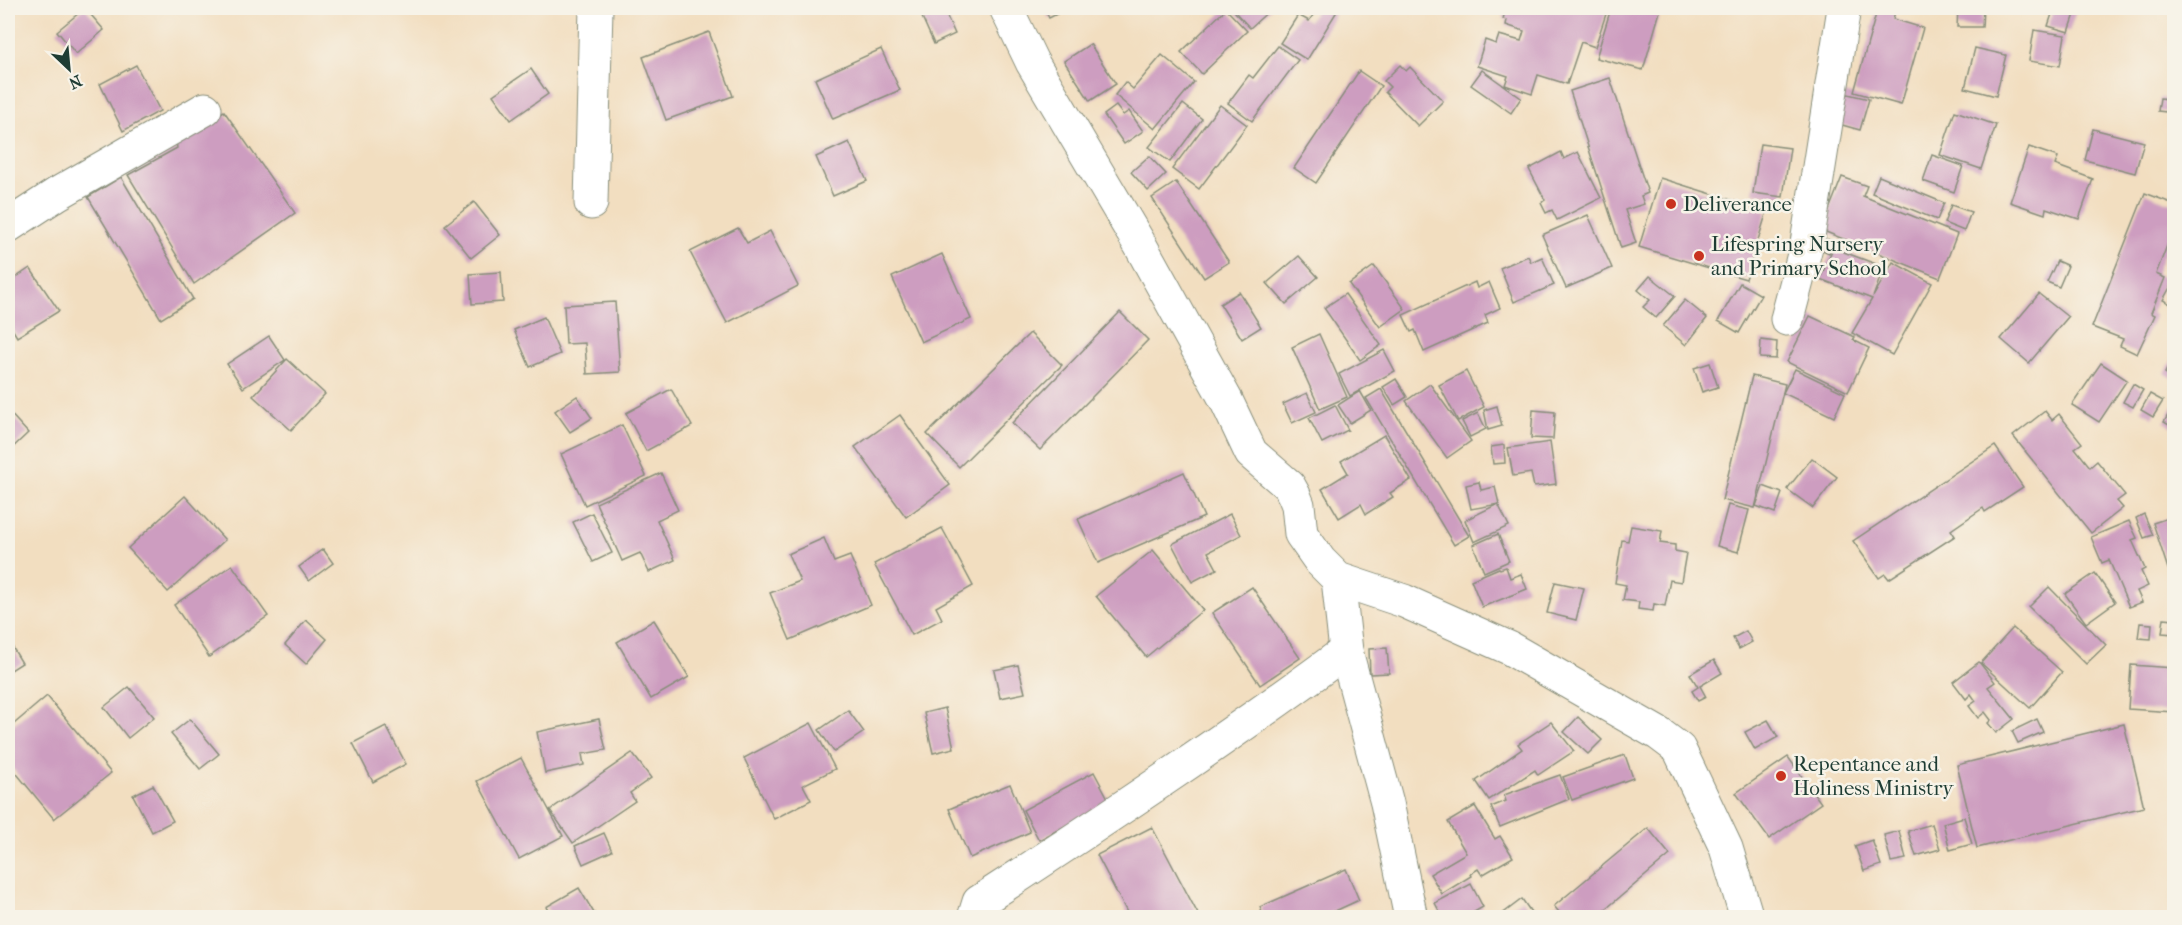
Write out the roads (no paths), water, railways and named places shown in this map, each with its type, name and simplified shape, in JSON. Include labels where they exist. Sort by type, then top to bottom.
[{"type":"street","points":[[591,203],[596,8]]},
{"type":"street","points":[[1006,8],[1032,62],[1139,243],[1208,368],[1251,453],[1288,486],[1298,505],[1301,534],[1320,561],[1338,579],[1404,601],[1509,648],[1650,728],[1679,749],[1726,848],[1747,918]]},
{"type":"street","points":[[1787,319],[1807,243],[1844,8]]},
{"type":"street","points":[[8,226],[57,194],[205,110]]},
{"type":"street","points":[[1338,579],[1346,651],[1387,803],[1411,918]]},
{"type":"street","points":[[974,918],[979,902],[1128,805],[1263,712],[1346,651]]},
{"type":"place","name":"Deliverance","points":[[1671,204]]},
{"type":"place","name":"Lifespring Nursery and Primary School","points":[[1699,256]]},
{"type":"place","name":"Repentance and Holiness Ministry","points":[[1781,776]]}]
